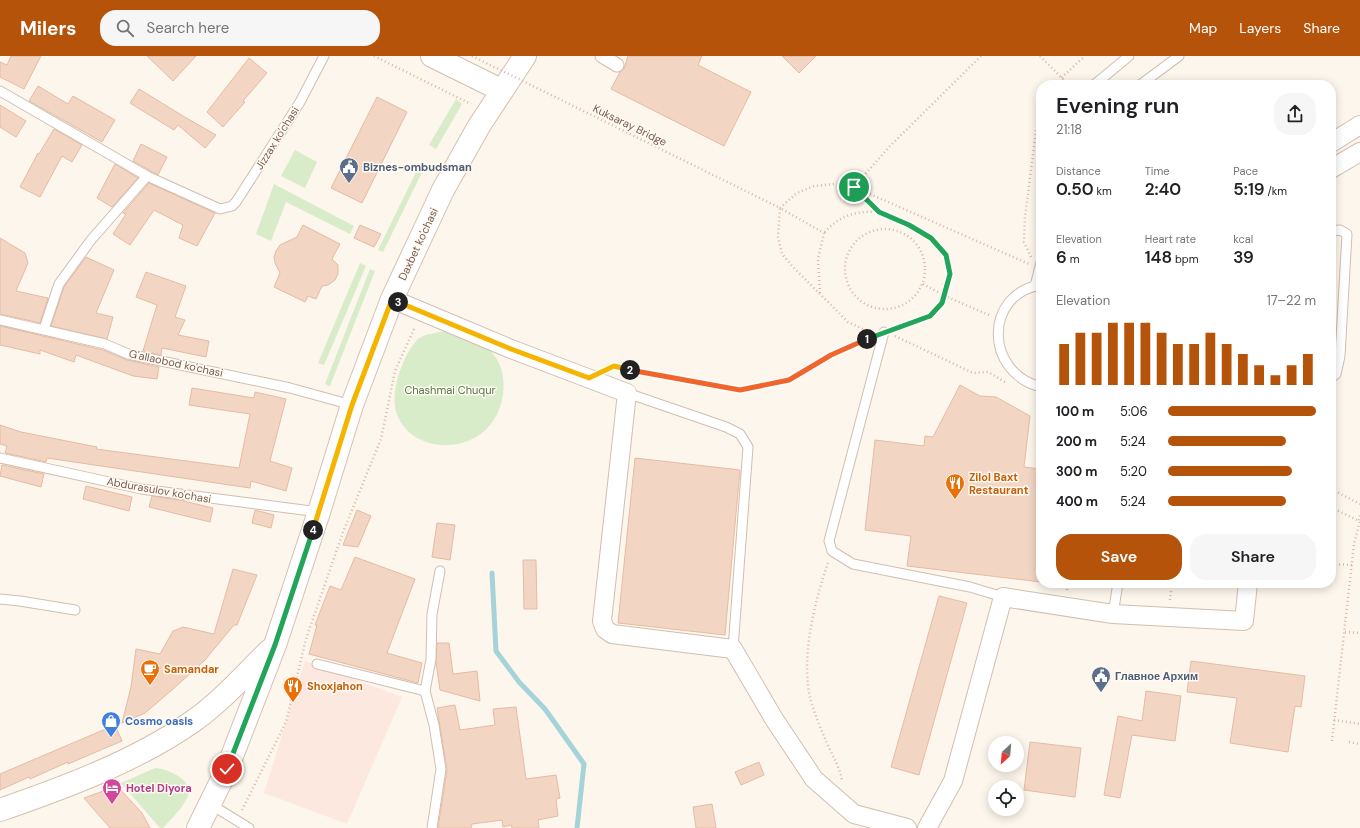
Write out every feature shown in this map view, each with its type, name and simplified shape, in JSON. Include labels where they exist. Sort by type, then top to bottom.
[{"type":"main road","points":[[432,56],[501,90]]},
{"type":"main road","name":"Daxbet ko'chasi","points":[[198,828],[227,769],[275,645],[319,512],[352,405],[392,299],[440,196],[487,113],[525,56]]},
{"type":"main road","points":[[0,810],[67,786],[146,750],[192,721],[211,706],[275,645]]},
{"type":"street","points":[[602,56],[617,65]]},
{"type":"street","points":[[1336,140],[1360,125]]},
{"type":"street","points":[[1336,166],[1360,152]]},
{"type":"street","points":[[392,299],[511,349],[627,393],[602,621],[605,629],[612,634],[733,649],[774,719],[814,779],[854,814],[907,828]]},
{"type":"street","points":[[928,828],[953,781],[1003,597],[1114,614],[1244,621],[1247,588]]},
{"type":"lane","name":"Jizzax ko'chasi","points":[[147,176],[220,208],[232,206],[300,102],[324,56]]},
{"type":"lane","points":[[1100,80],[1129,56]]},
{"type":"lane","points":[[1147,80],[1179,56]]},
{"type":"lane","points":[[0,91],[147,176],[92,240],[59,284],[44,329]]},
{"type":"lane","points":[[1336,230],[1340,230],[1347,234],[1340,356],[1336,374]]},
{"type":"lane","points":[[1036,287],[1020,293],[1008,305],[1000,320],[998,337],[1001,354],[1010,369],[1024,380],[1036,385]]},
{"type":"lane","name":"G'allaobod ko'chasi","points":[[0,320],[105,344],[128,354],[290,388],[352,405]]},
{"type":"lane","points":[[884,332],[829,541],[832,551],[853,564],[970,587],[1003,597]]},
{"type":"lane","points":[[627,393],[726,427],[740,434],[748,447],[733,649]]},
{"type":"lane","name":"Abdurasulov ko'chasi","points":[[0,458],[140,489],[319,512]]},
{"type":"lane","points":[[432,828],[441,769],[434,725],[425,692],[431,659],[432,614],[440,571]]},
{"type":"lane","points":[[1114,614],[1117,588]]},
{"type":"lane","points":[[0,599],[75,610]]},
{"type":"lane","points":[[317,664],[425,692]]},
{"type":"lane","points":[[210,804],[249,828]]},
{"type":"path","points":[[374,56],[487,113]]},
{"type":"path","name":"Kuksaray Bridge","points":[[472,56],[780,208],[824,233]]},
{"type":"path","points":[[854,187],[889,147],[981,56]]},
{"type":"path","points":[[1040,56],[1065,80]]},
{"type":"path","points":[[1060,80],[1085,56]]},
{"type":"path","points":[[1036,131],[1025,217],[1024,242],[1029,255],[1036,262]]},
{"type":"path","points":[[1010,385],[988,372],[973,373],[884,332],[865,330],[848,322],[782,254],[778,237],[780,208],[797,193],[814,186],[835,184],[854,187],[1036,264]]},
{"type":"path","points":[[854,187],[879,212]]},
{"type":"path","points":[[589,378],[614,366],[740,390],[789,380],[831,355],[884,332],[930,316],[942,303],[945,296],[950,274],[946,255],[931,238],[909,225],[879,212],[865,211],[838,218],[824,233],[818,258],[820,293]]},
{"type":"path","points":[[884,228],[897,230],[909,236],[918,246],[924,258],[926,271],[923,284],[916,295],[906,304],[893,308],[880,309],[867,305],[856,297],[848,286],[845,274],[845,260],[855,243],[870,231],[884,228]]},
{"type":"path","points":[[923,284],[945,296],[1000,320]]},
{"type":"path","points":[[237,821],[286,722],[306,639],[343,532],[381,439],[395,371],[419,318],[416,310]]},
{"type":"path","points":[[1336,492],[1360,504]]},
{"type":"path","points":[[1336,509],[1360,521]]},
{"type":"path","points":[[1332,741],[1353,565],[1354,544],[1360,521],[1360,515]]},
{"type":"path","points":[[832,551],[819,588],[812,617],[807,660],[811,700],[826,741],[841,773],[847,808]]},
{"type":"path","points":[[1336,564],[1353,565]]},
{"type":"path","points":[[1345,632],[1360,633]]},
{"type":"path","points":[[1334,720],[1360,724]]},
{"type":"path","points":[[1349,742],[1360,744]]},
{"type":"shaded area","points":[[305,661],[402,697],[347,824],[264,793]]},
{"type":"green space","points":[[456,99],[462,104],[436,149],[429,145]]},
{"type":"green space","points":[[295,150],[317,162],[305,188],[281,176]]},
{"type":"green space","points":[[421,162],[425,166],[383,252],[378,250]]},
{"type":"green space","points":[[274,184],[354,226],[350,234],[286,202],[271,241],[256,234]]},
{"type":"green space","points":[[360,263],[366,266],[324,365],[318,363]]},
{"type":"green space","points":[[370,269],[375,271],[330,386],[325,384]]},
{"type":"green space","name":"Chashmai Chuqur","points":[[446,331],[466,336],[485,346],[499,363],[504,384],[500,406],[490,425],[480,434],[468,441],[441,445],[428,443],[416,437],[406,429],[398,417],[395,408],[395,398],[398,377],[411,347],[420,338]]},
{"type":"green space","points":[[155,768],[173,773],[179,777],[188,786],[189,792],[182,806],[163,828],[160,828],[121,783]]},
{"type":"building","points":[[11,56],[41,56],[24,89],[0,77],[0,62],[7,65]]},
{"type":"building","points":[[147,56],[196,56],[173,81]]},
{"type":"building","points":[[628,56],[702,56],[698,65],[751,92],[724,146],[611,89],[620,72],[624,69]]},
{"type":"building","points":[[782,56],[816,56],[799,73]]},
{"type":"building","points":[[249,58],[267,73],[243,101],[245,102],[223,127],[207,112]]},
{"type":"building","points":[[38,86],[68,104],[73,96],[115,120],[102,142],[29,101]]},
{"type":"building","points":[[139,89],[216,135],[205,148],[178,125],[174,130],[130,103]]},
{"type":"building","points":[[377,97],[407,112],[362,203],[331,188]]},
{"type":"building","points":[[0,105],[26,121],[16,137],[0,127]]},
{"type":"building","points":[[54,129],[82,145],[72,162],[62,156],[40,197],[20,187],[38,153],[39,154]]},
{"type":"building","points":[[141,144],[167,157],[158,175],[133,161]]},
{"type":"building","points":[[115,164],[138,178],[112,207],[97,198]]},
{"type":"building","points":[[149,183],[215,213],[197,246],[179,238],[183,225],[154,210],[130,245],[113,234],[126,214],[123,213]]},
{"type":"building","points":[[303,225],[340,244],[332,259],[338,265],[338,274],[335,280],[328,285],[322,286],[316,299],[308,296],[305,302],[274,287],[280,273],[275,263],[274,257],[276,251],[280,245],[297,237]]},
{"type":"building","points":[[360,225],[381,234],[374,247],[354,238]]},
{"type":"building","points":[[0,238],[25,253],[28,263],[16,291],[48,298],[40,323],[0,314]]},
{"type":"building","points":[[86,257],[114,270],[96,313],[113,317],[107,339],[51,326],[64,287]]},
{"type":"building","points":[[146,272],[186,286],[175,317],[185,320],[178,335],[209,341],[206,357],[162,348],[161,355],[143,351],[157,305],[136,297]]},
{"type":"building","points":[[0,326],[103,350],[127,360],[159,367],[157,379],[133,376],[76,355],[74,362],[40,350],[40,354],[0,345]]},
{"type":"building","name":"Zilol Baxt Restaurant","points":[[960,385],[980,396],[996,397],[1030,416],[1024,467],[1036,468],[1036,581],[907,566],[911,536],[865,530],[875,440],[924,446],[925,436],[933,437]]},
{"type":"building","points":[[192,388],[254,398],[255,392],[286,399],[270,461],[292,468],[286,491],[251,481],[250,488],[47,458],[46,462],[5,453],[7,446],[0,444],[0,425],[21,432],[97,447],[96,449],[239,468],[250,414],[189,405]]},
{"type":"building","points":[[635,458],[740,470],[725,635],[618,623]]},
{"type":"building","points":[[2,465],[44,474],[41,487],[0,476]]},
{"type":"building","points":[[86,486],[132,497],[129,511],[83,499]]},
{"type":"building","points":[[152,496],[179,500],[213,508],[210,522],[149,507]]},
{"type":"building","points":[[255,510],[274,515],[271,528],[252,523]]},
{"type":"building","points":[[357,510],[371,516],[358,547],[343,545]]},
{"type":"building","points":[[437,523],[455,525],[450,560],[432,557]]},
{"type":"building","points":[[355,557],[415,579],[387,653],[422,663],[418,683],[309,654],[317,625],[315,625],[330,586],[341,590]]},
{"type":"building","points":[[523,560],[536,560],[537,609],[524,609]]},
{"type":"building","points":[[233,569],[257,575],[237,625],[234,625],[205,660],[172,690],[145,713],[122,723],[131,687],[136,649],[160,654],[173,631],[183,627],[214,634]]},
{"type":"building","points":[[939,596],[967,603],[919,775],[891,767]]},
{"type":"building","points":[[437,643],[449,643],[453,674],[477,671],[480,701],[440,690],[436,662]]},
{"type":"building","points":[[1191,661],[1305,676],[1301,707],[1295,706],[1288,752],[1230,743],[1237,698],[1187,692]]},
{"type":"building","points":[[1146,691],[1181,696],[1175,741],[1132,735],[1120,798],[1104,795],[1118,716],[1142,721]]},
{"type":"building","points":[[455,705],[460,730],[495,725],[493,709],[516,707],[526,779],[556,775],[560,798],[556,799],[558,816],[538,820],[539,828],[512,828],[511,825],[503,827],[502,820],[472,824],[471,828],[438,828],[447,770],[437,708]]},
{"type":"building","points":[[115,725],[122,741],[68,764],[68,762],[30,779],[29,777],[0,790],[0,774]]},
{"type":"building","points":[[1030,742],[1081,748],[1075,797],[1024,790]]},
{"type":"building","points":[[759,762],[764,775],[741,785],[735,772]]},
{"type":"building","name":"Hotel Diyora","points":[[117,786],[142,813],[150,828],[110,828],[84,798]]},
{"type":"building","points":[[712,804],[716,828],[696,828],[693,807]]},
{"type":"waterway","points":[[492,573],[496,651],[519,682],[545,709],[584,764],[577,828]]},
{"type":"place","name":"Biznes-ombudsman","points":[[349,184]]},
{"type":"place","name":"Zilol Baxt Restaurant","points":[[955,500]]},
{"type":"place","name":"Samandar","points":[[150,686]]},
{"type":"place","name":"Главное Архим","points":[[1101,693]]},
{"type":"place","name":"Shoxjahon","points":[[293,703]]},
{"type":"place","name":"Cosmo oasis","points":[[111,738]]},
{"type":"place","name":"Hotel Diyora","points":[[112,805]]},
{"type":"route","points":[[227,769],[275,645],[319,512],[352,405],[392,299],[511,349],[589,378],[607,371],[614,366],[740,390],[789,380],[803,370],[831,355],[884,332],[930,316],[942,303],[945,296],[950,274],[946,255],[931,238],[909,225],[879,212],[854,187]]}]
